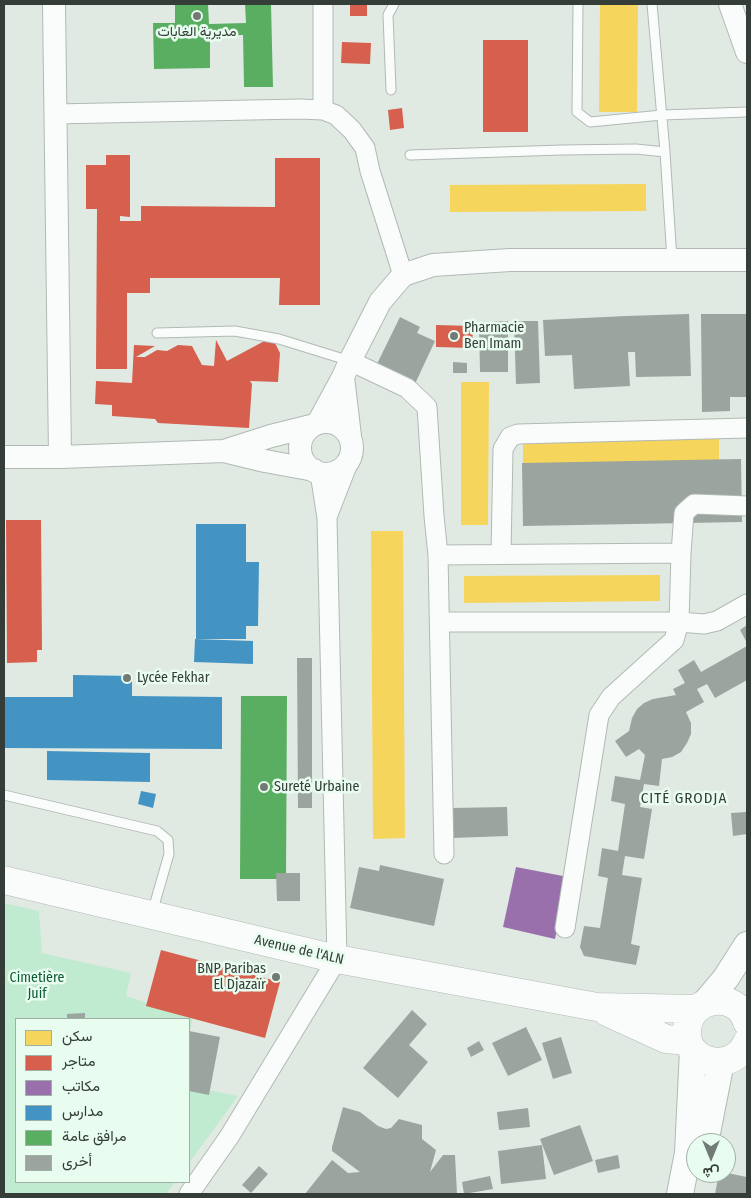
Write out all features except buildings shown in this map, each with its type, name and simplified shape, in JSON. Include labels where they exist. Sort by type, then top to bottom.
[{"type":"main road","name":"Avenue de l'ALN","points":[[4,880],[337,959],[597,1007]]},
{"type":"main road","points":[[680,1194],[688,1153],[691,1046],[687,1030],[689,1020],[726,978],[747,945]]},
{"type":"main road","points":[[597,1007],[701,1006],[716,1000],[726,1002],[740,1009],[742,1033],[708,1133]]},
{"type":"main road","points":[[597,1007],[666,1039],[691,1046],[701,1058],[710,1062],[742,1033]]},
{"type":"street","points":[[54,4],[60,457]]},
{"type":"street","points":[[323,4],[323,110]]},
{"type":"street","points":[[730,4],[747,52]]},
{"type":"street","points":[[55,114],[300,109],[323,110],[336,115],[352,130],[365,148],[370,172],[403,274]]},
{"type":"street","points":[[190,1194],[229,1136],[337,959],[327,518],[317,471],[307,465],[302,457],[300,448],[302,437],[315,425],[347,369],[380,302],[403,274],[433,265],[510,260],[747,260]]},
{"type":"street","points":[[224,451],[329,473],[345,466],[350,447],[347,369]]},
{"type":"street","points":[[347,369],[408,388],[427,407],[438,555],[444,854]]},
{"type":"street","points":[[4,457],[60,457],[224,451],[324,422],[337,424],[344,429],[350,447],[327,518]]},
{"type":"street","points":[[501,554],[503,449],[510,437],[518,434],[747,428]]},
{"type":"street","points":[[565,928],[599,715],[611,697],[674,640],[679,622],[684,513],[694,504],[747,506]]},
{"type":"street","points":[[438,555],[681,553]]},
{"type":"street","points":[[440,622],[679,622],[704,624],[717,621],[747,604]]},
{"type":"lane","points":[[391,90],[388,15],[394,4]]},
{"type":"lane","points":[[578,4],[576,112],[590,122],[662,115],[747,112]]},
{"type":"lane","points":[[652,4],[672,260]]},
{"type":"lane","points":[[410,155],[636,149],[665,152]]},
{"type":"lane","points":[[157,333],[235,331],[279,339],[347,369]]},
{"type":"lane","points":[[4,796],[157,831],[168,840],[169,854],[152,915]]},
{"type":"green space","name":"Cimetière Juif","points":[[4,903],[39,911],[42,953],[131,973],[126,996],[193,1018],[190,1030],[190,1018],[15,1018],[15,1183],[174,1183],[166,1194],[4,1194]]},
{"type":"green space","points":[[190,1086],[238,1096],[190,1162]]},
{"type":"place","name":"مديرية الغابات","points":[[197,16]]},
{"type":"place","name":"Pharmacie Ben Imam","points":[[454,336]]},
{"type":"place","name":"Lycée Fekhar","points":[[127,678]]},
{"type":"place","name":"Sureté Urbaine","points":[[264,787]]},
{"type":"place","name":"BNP Paribas El Djazaïr","points":[[276,977]]},
{"type":"district","name":"CITÉ GRODJA","points":[[684,799]]}]
